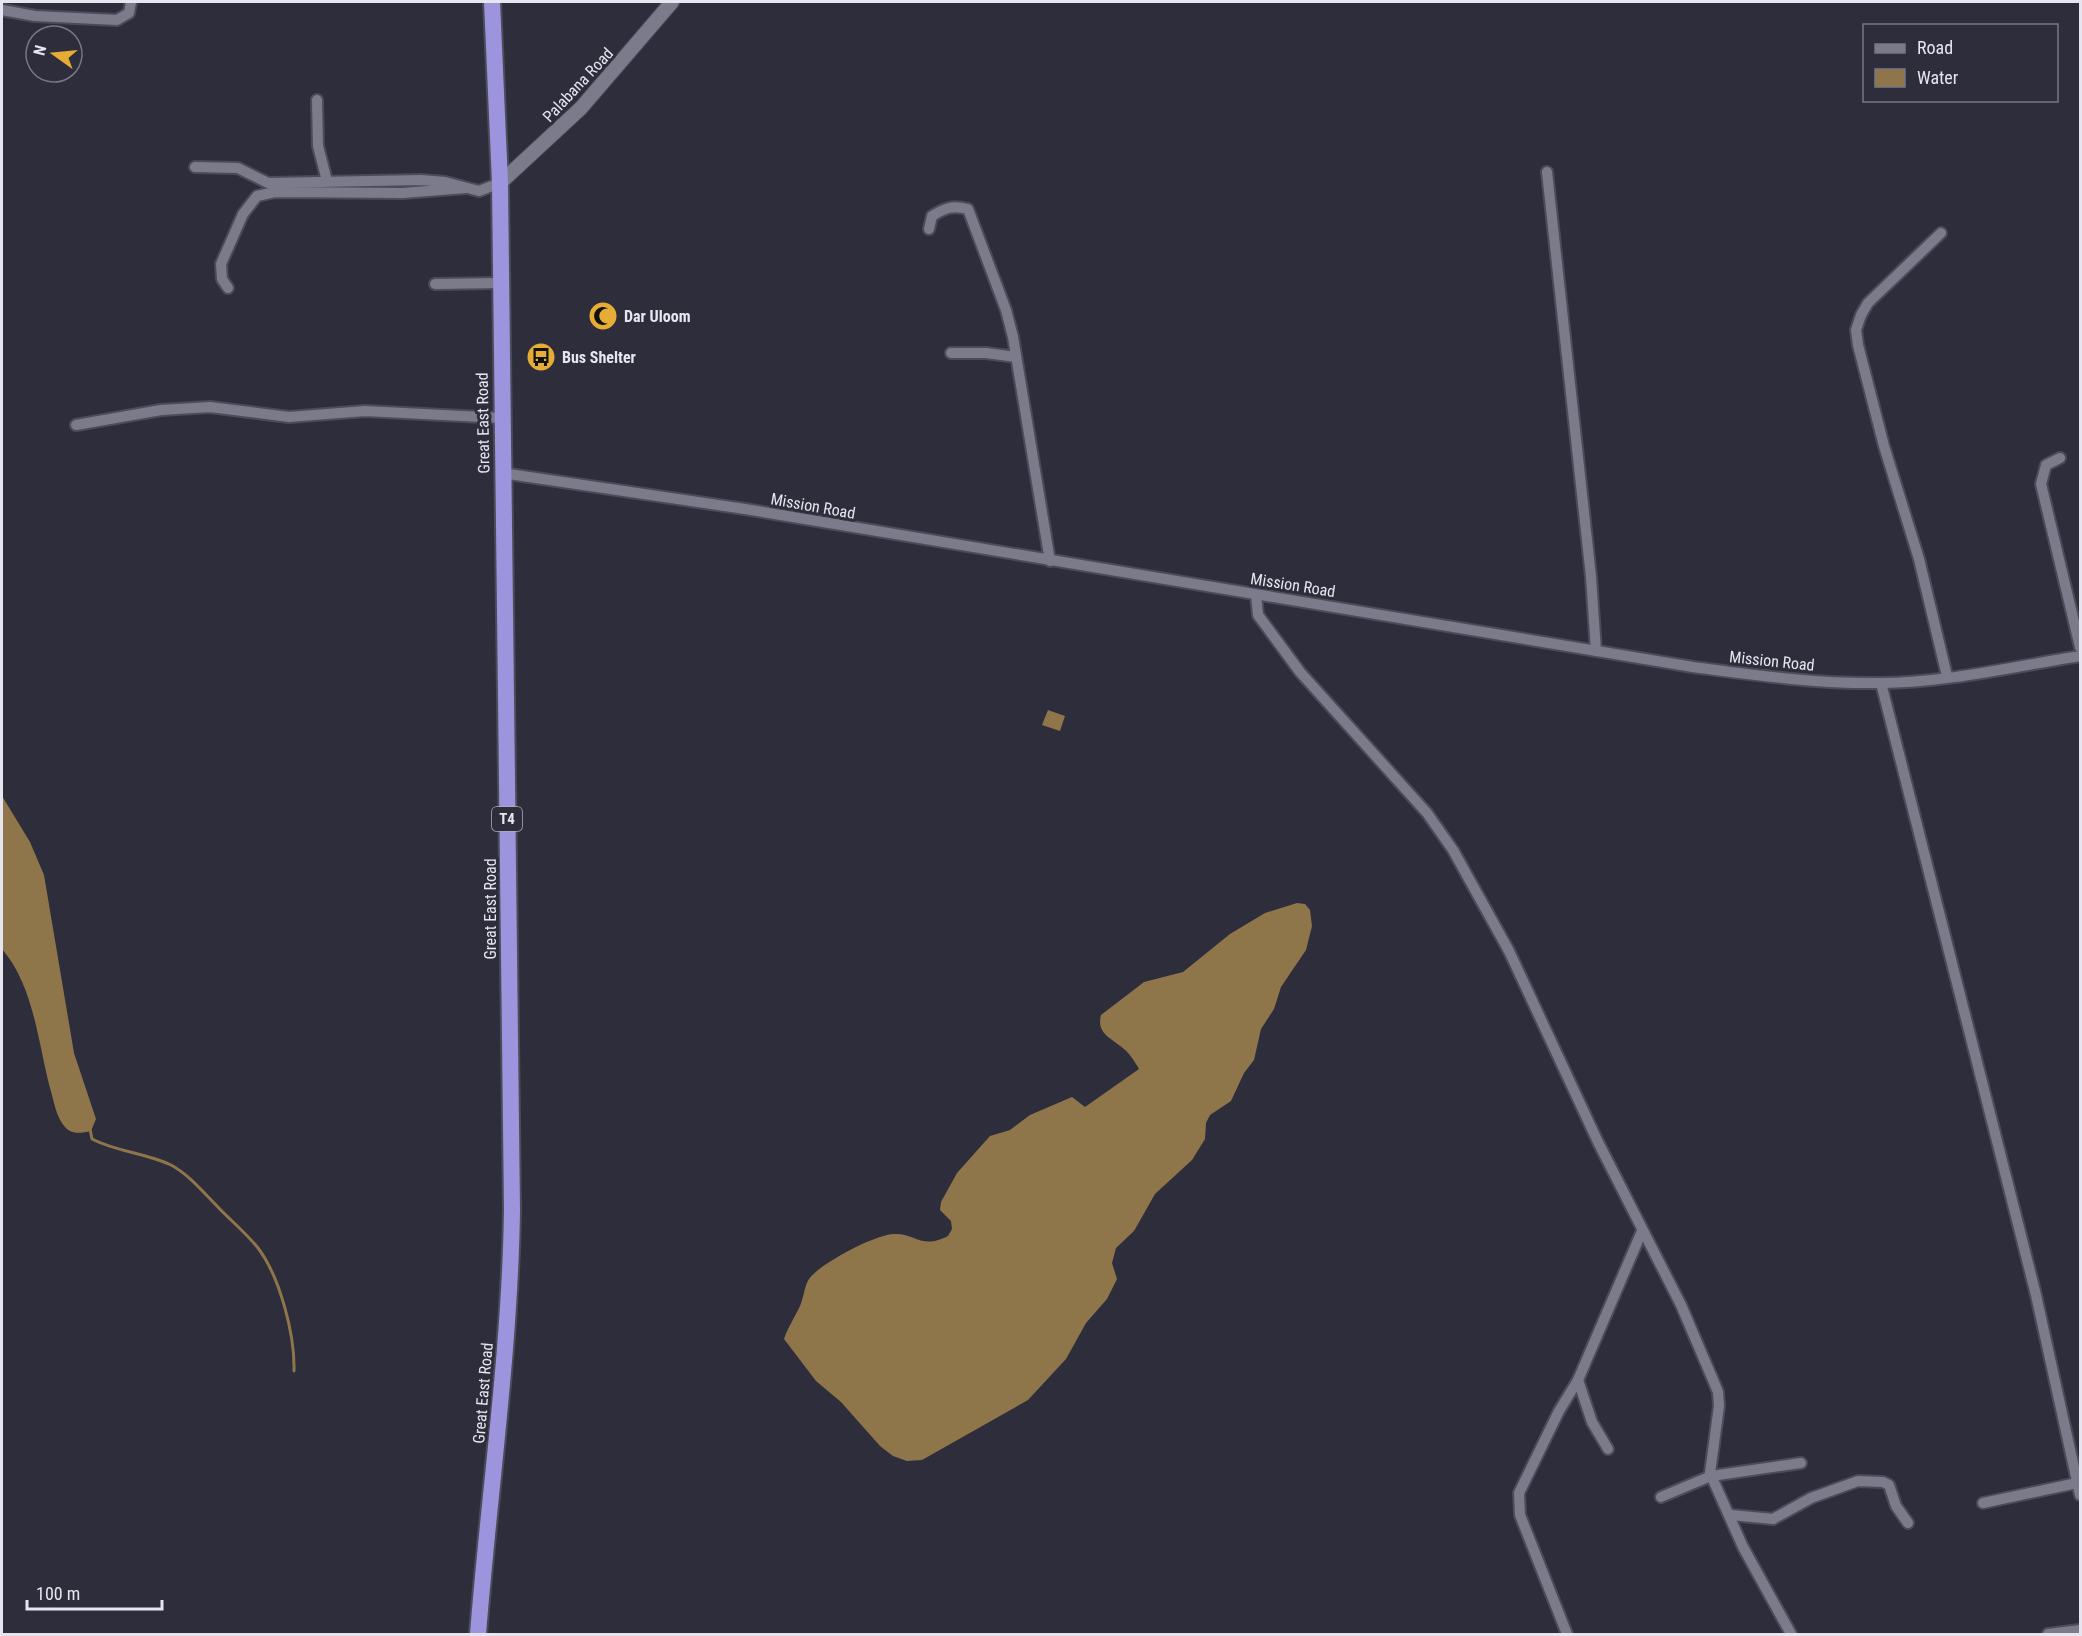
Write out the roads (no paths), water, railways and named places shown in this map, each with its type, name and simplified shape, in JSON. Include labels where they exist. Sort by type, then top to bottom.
[{"type":"highway","name":"Great East Road","points":[[478,1635],[511,1268],[500,183],[492,2]]},
{"type":"street","points":[[2,10],[35,16],[117,20],[129,13],[131,2]]},
{"type":"street","name":"Palabana Road","points":[[500,183],[581,108],[672,2]]},
{"type":"street","points":[[317,100],[318,146],[327,181]]},
{"type":"street","points":[[195,167],[238,168],[268,183],[421,180],[445,182],[479,191],[500,183]]},
{"type":"street","points":[[1547,172],[1591,577],[1596,651]]},
{"type":"street","points":[[228,288],[221,273],[221,264],[243,214],[257,196],[275,192],[411,193],[466,188]]},
{"type":"street","points":[[929,229],[932,216],[942,210],[953,205],[968,209],[1006,310],[1050,561]]},
{"type":"street","points":[[1941,233],[1868,303],[1860,315],[1857,330],[1867,385],[1919,559],[1947,676]]},
{"type":"street","points":[[435,284],[500,283]]},
{"type":"street","points":[[951,353],[986,353],[1016,357]]},
{"type":"street","points":[[76,424],[161,410],[210,407],[289,417],[365,411],[501,418]]},
{"type":"street","points":[[2060,458],[2046,465],[2041,484],[2080,647]]},
{"type":"street","name":"Mission Road","points":[[502,473],[745,509],[1596,651],[1804,681],[1881,683],[1947,676],[2080,656]]},
{"type":"street","points":[[1257,595],[1258,615],[1300,672],[1420,805],[1453,850],[1509,951],[1642,1231],[1681,1305],[1718,1392],[1717,1431],[1709,1466],[1711,1476],[1731,1515],[1743,1547],[1791,1635]]},
{"type":"street","points":[[1881,683],[2033,1283],[2080,1495]]},
{"type":"street","points":[[1567,1635],[1520,1515],[1519,1493],[1559,1411],[1578,1380],[1642,1231]]},
{"type":"street","points":[[1578,1380],[1592,1422],[1608,1449]]},
{"type":"street","points":[[1661,1497],[1711,1476],[1801,1463]]},
{"type":"street","points":[[1731,1515],[1773,1519],[1838,1487],[1867,1480],[1889,1485],[1896,1506],[1908,1523]]},
{"type":"street","points":[[1983,1503],[2078,1483]]},
{"type":"street","points":[[2048,1635],[2080,1630]]},
{"type":"water","points":[[1048,710],[1065,716],[1060,731],[1042,725]]},
{"type":"water","points":[[2,796],[30,842],[44,875],[74,1053],[96,1119],[91,1131],[80,1133],[71,1131],[59,1119],[28,997],[13,964],[2,949]]},
{"type":"water","points":[[1297,903],[1305,904],[1310,910],[1312,926],[1306,950],[1281,987],[1274,1009],[1261,1029],[1254,1060],[1244,1073],[1231,1101],[1210,1115],[1206,1123],[1205,1139],[1192,1160],[1155,1194],[1134,1231],[1116,1248],[1112,1263],[1117,1279],[1107,1299],[1086,1323],[1066,1359],[1028,1400],[922,1460],[907,1461],[893,1456],[880,1446],[841,1402],[816,1381],[784,1339],[800,1306],[809,1279],[836,1258],[862,1244],[886,1235],[902,1234],[925,1241],[939,1240],[948,1236],[952,1229],[951,1221],[940,1210],[941,1202],[957,1173],[990,1136],[1010,1130],[1030,1115],[1072,1097],[1085,1107],[1139,1069],[1126,1051],[1103,1031],[1101,1015],[1144,982],[1183,972],[1230,934],[1265,913]]},
{"type":"waterway","points":[[90,1129],[92,1139],[111,1147],[161,1161],[183,1173],[258,1248],[273,1274],[285,1307],[292,1341],[294,1371]]},
{"type":"place","name":"Dar Uloom","points":[[603,316]]},
{"type":"place","name":"Bus Shelter","points":[[541,357]]}]
